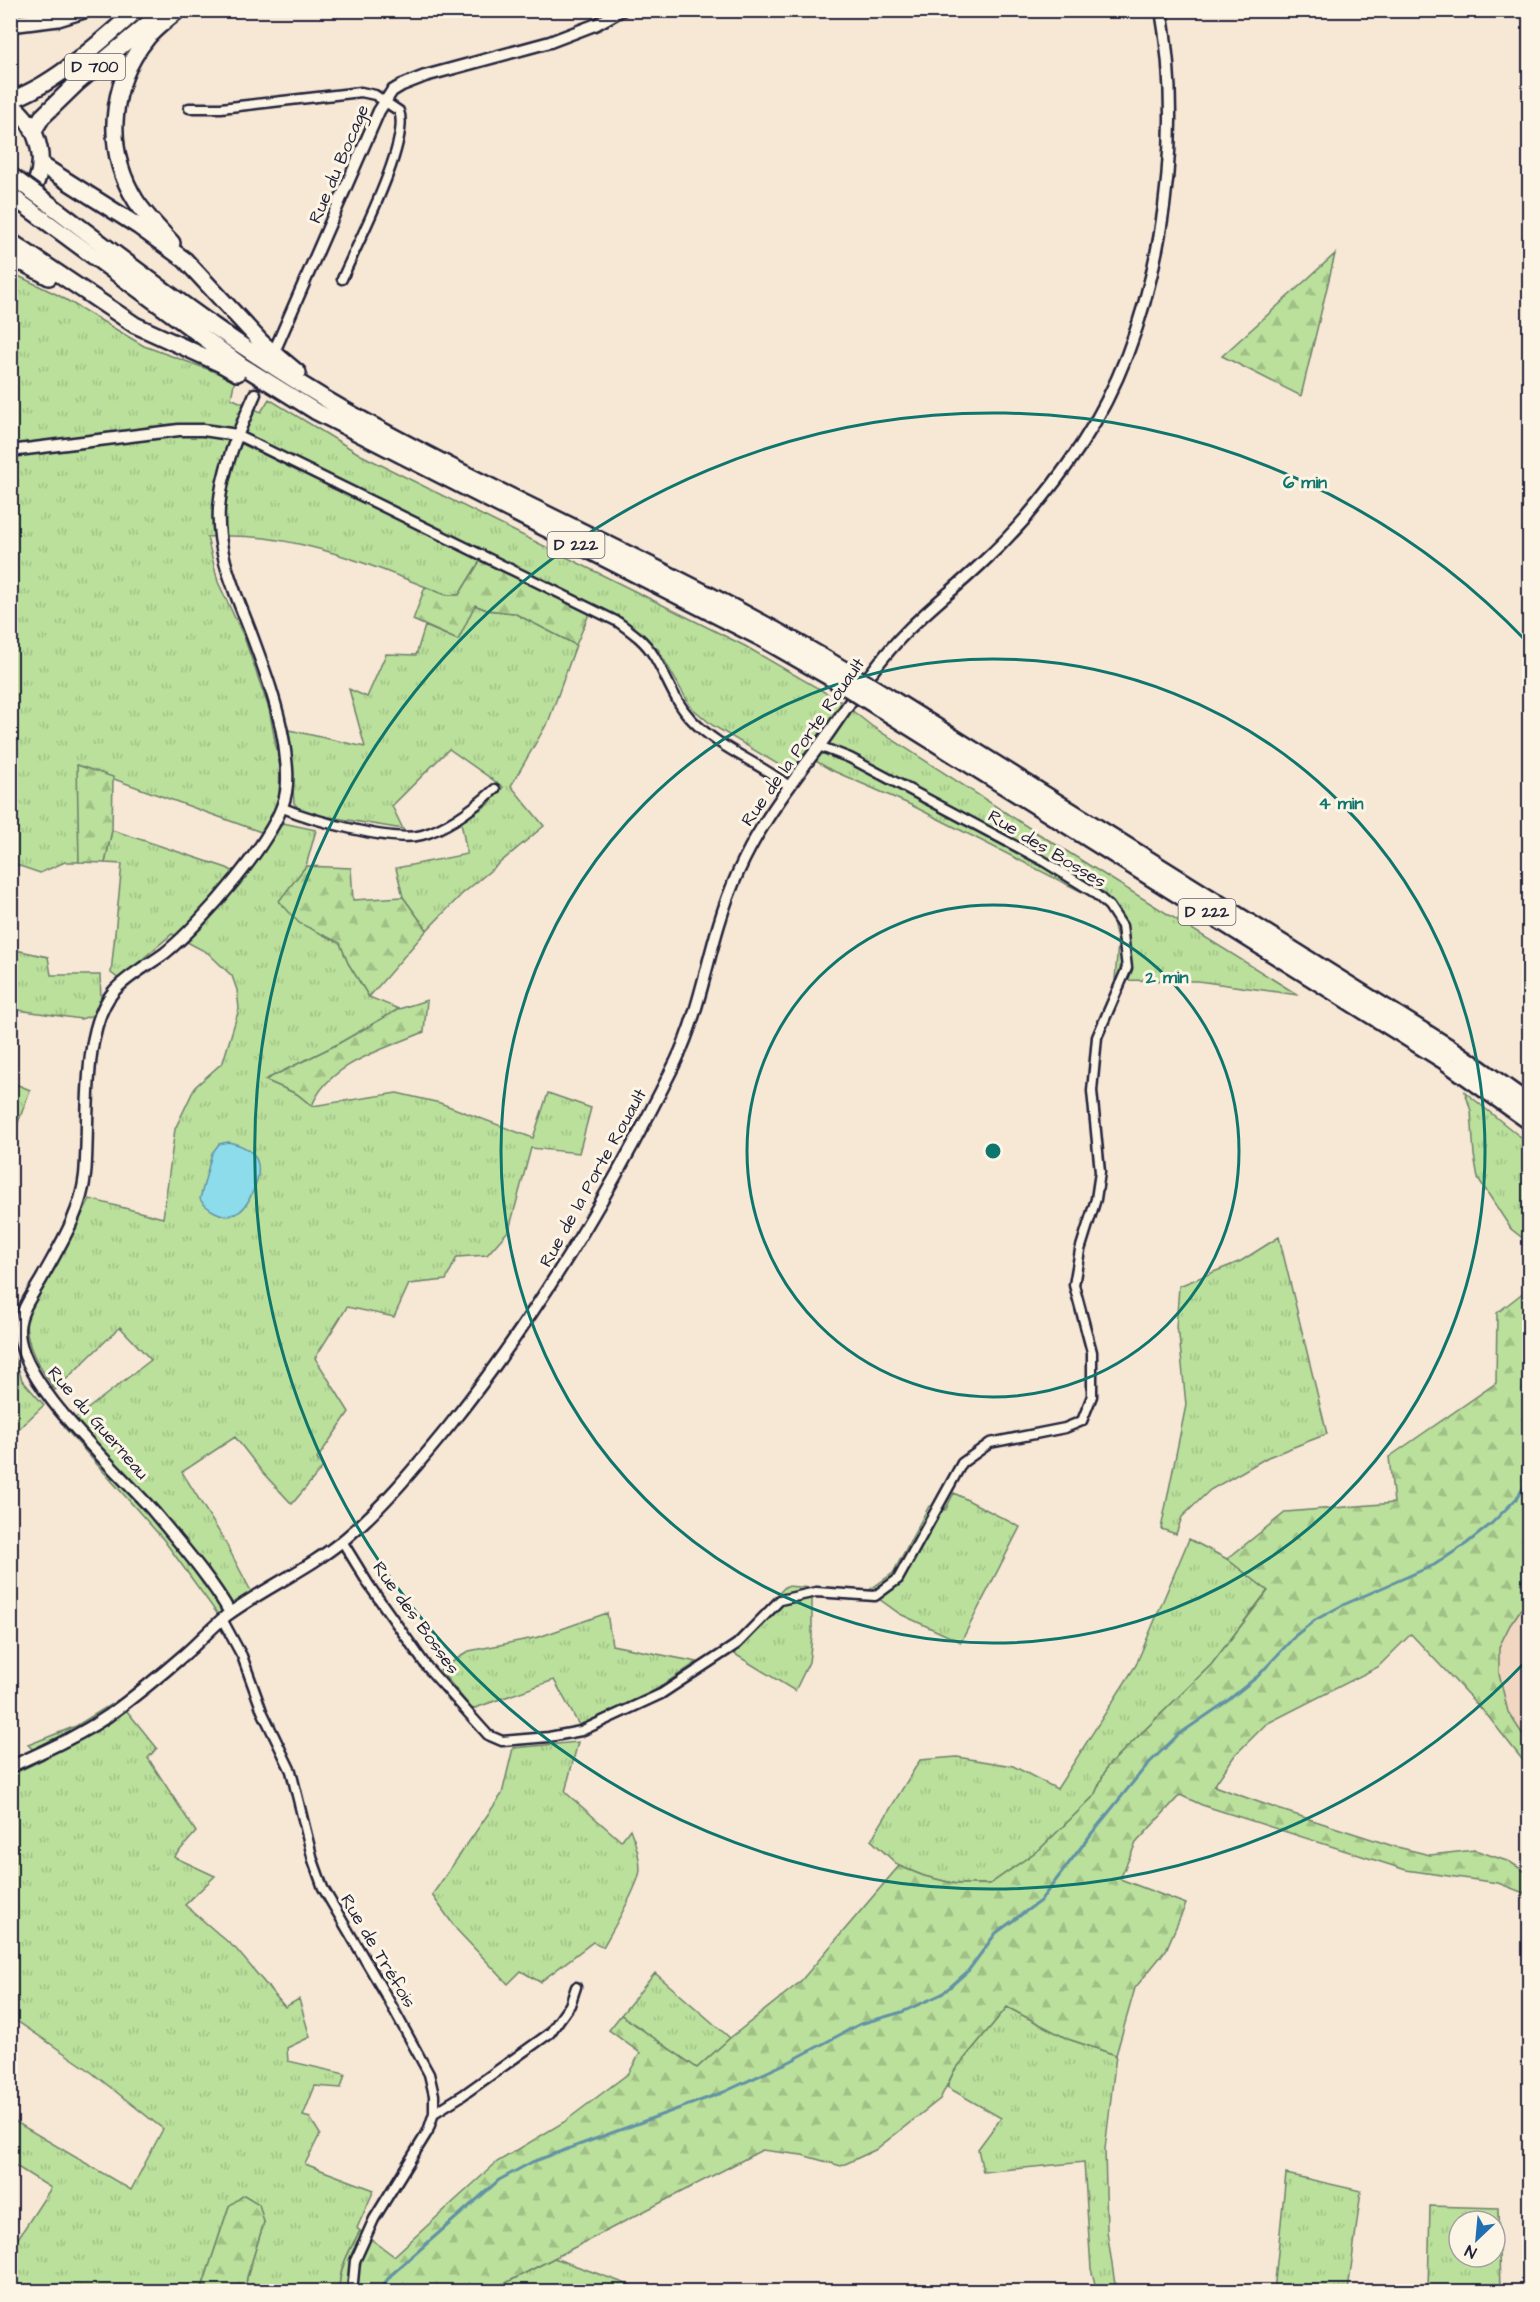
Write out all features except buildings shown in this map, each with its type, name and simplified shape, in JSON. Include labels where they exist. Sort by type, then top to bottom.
[{"type":"highway","points":[[10,24],[58,18],[84,10]]},
{"type":"highway","name":"D 700","points":[[10,102],[36,88],[80,58],[137,10]]},
{"type":"highway","name":"D 700","points":[[34,130],[42,117],[77,82],[164,10]]},
{"type":"highway","points":[[178,10],[148,36],[130,61],[119,92],[113,125],[117,155],[127,185],[137,203],[185,260],[262,344],[295,371],[334,397],[347,411]]},
{"type":"highway","points":[[10,102],[22,112],[34,130],[38,142],[40,164],[37,179],[26,198],[10,209]]},
{"type":"highway","points":[[40,164],[138,226],[185,260]]},
{"type":"highway","name":"D 222","points":[[10,175],[38,206],[213,345],[315,411],[761,638],[840,675]]},
{"type":"highway","name":"D 222","points":[[10,195],[38,206],[243,348],[347,411],[767,625],[840,675],[1457,1052],[1530,1104]]},
{"type":"highway","points":[[10,241],[135,325]]},
{"type":"highway","points":[[10,261],[25,264],[135,325],[221,364],[287,403],[315,411]]},
{"type":"highway","name":"D 222","points":[[884,702],[1444,1061],[1530,1122]]},
{"type":"street","name":"Rue du Bocage","points":[[277,345],[384,100],[392,92],[402,85],[425,76],[550,42],[597,24],[622,10]]},
{"type":"street","name":"Rue de la Porte Rouault","points":[[10,1767],[80,1733],[111,1714],[186,1653],[226,1616],[342,1541],[388,1498],[474,1394],[522,1329],[586,1226],[645,1123],[680,1052],[692,1020],[720,921],[739,872],[763,826],[885,655],[910,628],[1006,540],[1079,448],[1112,390],[1148,291],[1167,185],[1170,74],[1161,10]]},
{"type":"street","points":[[189,108],[221,108],[361,92],[375,95],[399,111],[401,127],[387,179],[342,279]]},
{"type":"street","points":[[255,394],[225,469],[219,506],[221,549],[226,571],[278,710],[287,763],[287,788],[283,808],[310,819],[358,830],[401,836],[421,835],[471,810],[495,789]]},
{"type":"street","points":[[10,451],[179,430],[203,430],[237,435],[618,622],[639,636],[654,655],[690,718],[713,738],[790,786]]},
{"type":"street","name":"Rue des Bosses","points":[[342,1541],[369,1585],[427,1667],[488,1735],[508,1742],[549,1737],[581,1731],[661,1694],[737,1644],[780,1600],[816,1592],[875,1596],[898,1579],[962,1463],[990,1443],[1065,1428],[1082,1421],[1092,1396],[1092,1352],[1074,1285],[1080,1250],[1096,1199],[1100,1172],[1092,1091],[1097,1037],[1127,968],[1122,926],[1109,906],[1092,891],[1040,859],[850,758],[819,746]]},
{"type":"street","name":"Rue du Guerneau","points":[[226,1616],[154,1512],[39,1384],[26,1360],[18,1332],[21,1314],[70,1228],[82,1193],[90,1068],[96,1024],[104,1005],[116,989],[166,952],[200,921],[247,863],[283,808]]},
{"type":"street","name":"Rue de Tréfois","points":[[226,1616],[262,1711],[291,1771],[322,1888],[388,1999],[429,2074],[434,2095],[434,2113],[428,2131],[370,2227],[355,2261],[352,2292]]},
{"type":"street","points":[[434,2113],[463,2096],[550,2033],[570,2006],[576,1987]]},
{"type":"shaded area","points":[[1529,1598],[1529,1744],[1508,1712],[1499,1674],[1499,1647],[1510,1625]]},
{"type":"green space","points":[[1335,254],[1301,396],[1222,356]]},
{"type":"green space","points":[[10,272],[58,295],[144,346],[235,379],[231,398],[261,412],[269,399],[361,455],[745,646],[840,701],[873,727],[1034,831],[1298,995],[1198,981],[1115,980],[1118,943],[1112,917],[1092,897],[911,805],[831,770],[804,754],[791,772],[712,725],[691,707],[658,649],[590,612],[480,561],[459,595],[446,595],[359,561],[268,538],[207,537],[218,582],[244,637],[269,709],[280,767],[279,797],[272,816],[261,832],[78,766],[79,862],[65,862],[40,873],[11,863]]},
{"type":"green space","points":[[480,561],[590,612],[576,645],[514,613],[487,610],[475,605],[458,640],[413,620],[425,587],[446,595],[459,595]]},
{"type":"green space","points":[[474,605],[487,610],[514,613],[576,645],[549,720],[511,786],[544,826],[461,895],[427,930],[403,897],[396,868],[467,854],[461,822],[489,804],[503,787],[449,749],[392,806],[403,829],[311,814],[299,809],[294,803],[289,730],[365,747],[349,689],[367,697],[386,654],[416,655],[425,626],[458,640]]},
{"type":"green space","points":[[77,765],[113,777],[112,830],[105,863],[79,862]]},
{"type":"green space","points":[[283,823],[316,830],[306,866],[279,902],[322,934],[340,943],[348,963],[369,997],[399,1009],[336,1045],[265,1080],[297,1094],[312,1106],[397,1093],[440,1103],[533,1138],[548,1093],[591,1108],[579,1153],[531,1148],[509,1230],[487,1255],[457,1257],[446,1280],[409,1284],[394,1317],[347,1307],[315,1358],[349,1412],[317,1459],[323,1467],[292,1504],[263,1473],[235,1437],[182,1472],[223,1538],[253,1595],[219,1616],[163,1539],[64,1427],[151,1360],[120,1327],[55,1390],[31,1348],[26,1319],[90,1199],[163,1218],[175,1129],[195,1087],[223,1062],[239,1009],[237,990],[232,976],[208,953],[172,934],[119,979],[111,973],[122,864],[105,863],[112,830],[227,868],[245,878]]},
{"type":"green space","points":[[306,866],[351,868],[353,900],[403,897],[427,930],[369,997],[348,963],[340,943],[299,923],[279,901]]},
{"type":"green space","points":[[11,949],[48,957],[51,975],[100,975],[101,999],[93,1015],[81,1019],[11,1009]]},
{"type":"green space","points":[[427,1000],[424,1032],[359,1059],[344,1068],[320,1091],[312,1106],[297,1094],[265,1080],[336,1045],[399,1009]]},
{"type":"green space","points":[[11,1082],[30,1090],[11,1142]]},
{"type":"green space","points":[[1465,1092],[1529,1144],[1529,1243],[1511,1229],[1478,1178],[1471,1111]]},
{"type":"green space","points":[[1279,1237],[1327,1434],[1268,1457],[1210,1490],[1182,1517],[1176,1534],[1161,1529],[1186,1405],[1179,1335],[1176,1329],[1179,1286],[1241,1261]]},
{"type":"green space","points":[[1529,1288],[1529,1598],[1510,1625],[1499,1647],[1499,1674],[1508,1712],[1529,1744],[1529,1768],[1487,1715],[1411,1634],[1378,1667],[1266,1724],[1235,1755],[1214,1786],[1393,1846],[1430,1855],[1475,1850],[1510,1862],[1529,1874],[1529,1895],[1498,1883],[1406,1870],[1202,1805],[1180,1795],[1136,1843],[1120,1879],[1186,1904],[1166,1950],[1135,1988],[1116,2055],[1068,2039],[1007,2007],[954,2071],[940,2099],[875,2150],[841,2166],[802,2155],[762,2150],[502,2285],[495,2291],[339,2292],[343,2267],[360,2231],[394,2256],[497,2162],[564,2122],[629,2073],[640,2053],[609,2030],[621,2015],[697,2068],[730,2038],[800,1982],[899,1866],[924,1876],[956,1884],[990,1884],[1040,1849],[1094,1796],[1107,1767],[1211,1665],[1268,1591],[1227,1559],[1286,1512],[1394,1503],[1389,1457],[1496,1383],[1497,1313]]},
{"type":"green space","points":[[10,1345],[22,1380],[44,1405],[11,1436]]},
{"type":"green space","points":[[954,1493],[1020,1527],[961,1642],[900,1614],[868,1591],[893,1573],[929,1506],[945,1510]]},
{"type":"green space","points":[[1189,1539],[1227,1559],[1268,1590],[1211,1665],[1107,1767],[1094,1796],[1040,1849],[990,1884],[956,1884],[924,1876],[899,1866],[871,1840],[920,1760],[957,1757],[1013,1766],[1057,1789],[1136,1665]]},
{"type":"green space","points":[[786,1586],[812,1588],[812,1637],[809,1662],[795,1691],[725,1648]]},
{"type":"green space","points":[[607,1613],[612,1645],[697,1662],[643,1698],[579,1725],[554,1680],[472,1709],[440,1670],[469,1651],[539,1637]]},
{"type":"green space","points":[[118,1700],[157,1748],[148,1758],[196,1832],[174,1857],[215,1876],[185,1905],[236,1949],[285,2007],[299,1999],[310,2037],[287,2048],[288,2061],[345,2074],[341,2088],[315,2086],[303,2116],[310,2118],[320,2134],[305,2164],[374,2190],[357,2228],[360,2231],[343,2267],[339,2291],[245,2291],[264,2222],[229,2206],[201,2291],[11,2291],[11,2245],[13,2246],[51,2188],[11,2163],[11,2119],[131,2190],[163,2129],[86,2068],[11,2017],[11,1775],[44,1759],[28,1745],[76,1726]]},
{"type":"green space","points":[[578,1742],[565,1792],[621,1841],[630,1829],[639,1859],[638,1877],[603,1947],[593,1942],[540,1982],[521,1971],[508,1984],[457,1930],[432,1895],[502,1794],[513,1748]]},
{"type":"green space","points":[[655,1973],[730,2038],[697,2068],[621,2015]]},
{"type":"green space","points":[[1007,2007],[1068,2039],[1116,2055],[1105,2149],[1107,2231],[1116,2291],[1097,2291],[1091,2269],[1084,2162],[983,2172],[978,2149],[1001,2118],[947,2087],[954,2071]]},
{"type":"green space","points":[[1286,2174],[1361,2191],[1348,2291],[1274,2291]]},
{"type":"green space","points":[[244,2195],[259,2204],[264,2222],[245,2291],[201,2291],[229,2206]]},
{"type":"green space","points":[[1430,2206],[1498,2208],[1447,2209],[1447,2269],[1499,2269],[1500,2291],[1428,2291]]},
{"type":"green space","points":[[554,2258],[646,2291],[495,2292],[502,2285]]},
{"type":"water","points":[[228,1142],[247,1149],[253,1154],[258,1167],[256,1183],[246,1205],[241,1211],[232,1215],[213,1211],[200,1199],[212,1153],[219,1144]]},
{"type":"waterway","points":[[378,2292],[391,2275],[499,2180],[532,2162],[724,2092],[791,2061],[860,2024],[902,2012],[942,1994],[968,1971],[996,1933],[1040,1901],[1147,1765],[1178,1735],[1226,1702],[1258,1676],[1296,1635],[1315,1620],[1343,1605],[1434,1565],[1466,1544],[1491,1524],[1516,1499],[1530,1478]]}]
